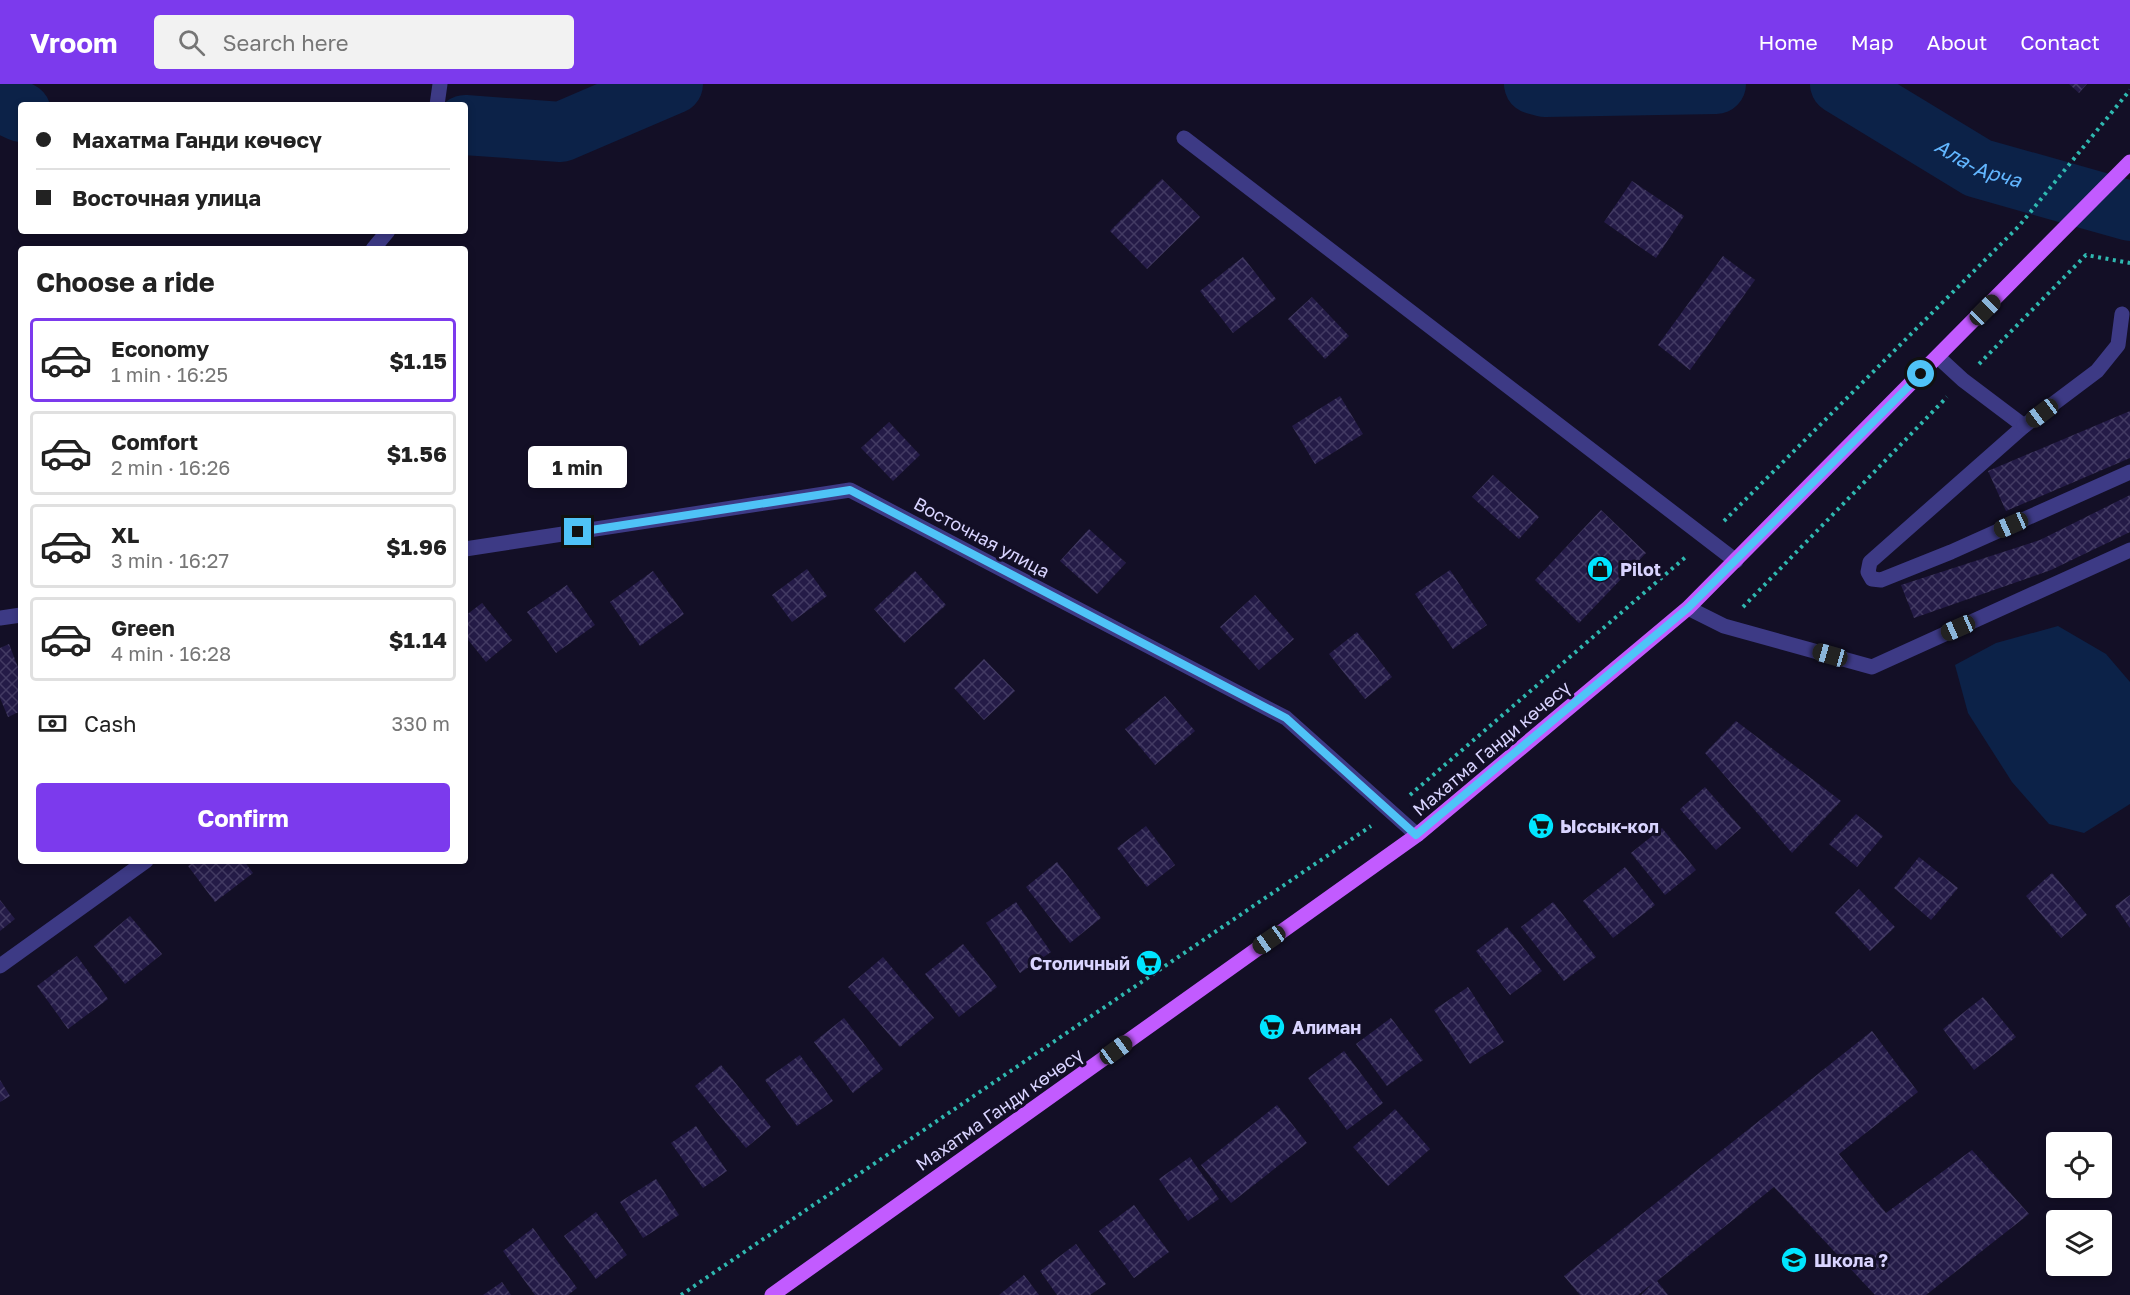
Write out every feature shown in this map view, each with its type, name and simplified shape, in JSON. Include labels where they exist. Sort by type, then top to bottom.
[{"type":"main road","name":"Махатма Ганди көчөсү","points":[[772,1295],[1416,835],[1688,608],[2130,162]]},
{"type":"street","points":[[437,102],[440,84]]},
{"type":"street","points":[[1184,138],[1736,561]]},
{"type":"street","points":[[376,246],[386,234]]},
{"type":"street","points":[[2122,314],[2118,345],[2097,371],[2024,426],[1870,562],[1868,572],[1872,579],[1881,580],[1951,552],[2130,472]]},
{"type":"street","points":[[1938,357],[1963,380],[2024,426]]},
{"type":"street","name":"Восточная улица","points":[[468,549],[850,490],[1286,718],[1416,835]]},
{"type":"street","points":[[1688,608],[1724,626],[1872,667],[2130,549]]},
{"type":"street","points":[[0,618],[18,615]]},
{"type":"street","points":[[0,966],[142,864]]},
{"type":"path","points":[[2019,226],[2130,90]]},
{"type":"path","points":[[1724,626],[2086,255],[2130,263]]},
{"type":"water","points":[[2058,626],[2106,654],[2130,682],[2130,804],[2084,833],[2049,824],[2012,782],[1968,713],[1955,665],[1996,643]]},
{"type":"building","points":[[2069,84],[2087,84],[2079,93]]},
{"type":"building","points":[[1162,179],[1200,217],[1147,269],[1110,231]]},
{"type":"building","points":[[1632,181],[1684,216],[1656,258],[1604,222]]},
{"type":"building","points":[[1723,256],[1755,280],[1690,370],[1658,345]]},
{"type":"building","points":[[1243,257],[1276,299],[1233,333],[1200,291]]},
{"type":"building","points":[[1312,297],[1349,336],[1325,359],[1288,319]]},
{"type":"building","points":[[1340,396],[1363,434],[1315,464],[1292,426]]},
{"type":"building","points":[[2130,411],[2130,458],[2006,511],[1988,471]]},
{"type":"building","points":[[889,422],[920,455],[893,481],[861,448]]},
{"type":"building","points":[[1493,475],[1539,517],[1519,539],[1472,497]]},
{"type":"building","points":[[2130,495],[2130,532],[2051,570],[1914,618],[1901,585],[2040,540]]},
{"type":"building","points":[[1601,510],[1646,553],[1579,623],[1535,580]]},
{"type":"building","points":[[1089,529],[1126,563],[1097,594],[1060,561]]},
{"type":"building","points":[[807,569],[827,596],[792,622],[772,595]]},
{"type":"building","points":[[1450,570],[1487,625],[1453,649],[1415,594]]},
{"type":"building","points":[[653,571],[684,614],[640,646],[610,602]]},
{"type":"building","points":[[915,571],[946,605],[904,643],[874,609]]},
{"type":"building","points":[[567,585],[595,625],[556,653],[527,612]]},
{"type":"building","points":[[1255,595],[1294,639],[1259,670],[1220,627]]},
{"type":"building","points":[[482,603],[512,640],[486,662],[468,640],[468,614]]},
{"type":"building","points":[[1357,632],[1392,677],[1365,699],[1329,654]]},
{"type":"building","points":[[9,644],[18,667],[18,712],[8,717],[0,698],[0,648]]},
{"type":"building","points":[[984,659],[1015,691],[984,720],[954,688]]},
{"type":"building","points":[[1165,696],[1195,731],[1155,765],[1125,729]]},
{"type":"building","points":[[1736,721],[1841,801],[1792,853],[1705,753]]},
{"type":"building","points":[[1705,787],[1741,828],[1716,850],[1680,809]]},
{"type":"building","points":[[1856,814],[1883,836],[1857,867],[1829,844]]},
{"type":"building","points":[[1146,826],[1175,865],[1147,887],[1117,848]]},
{"type":"building","points":[[1662,828],[1696,870],[1665,895],[1631,853]]},
{"type":"building","points":[[1919,857],[1958,888],[1931,920],[1894,888]]},
{"type":"building","points":[[1057,862],[1101,918],[1070,943],[1026,887]]},
{"type":"building","points":[[191,864],[246,864],[253,873],[215,902],[188,866]]},
{"type":"building","points":[[1625,867],[1655,905],[1613,938],[1583,901]]},
{"type":"building","points":[[2052,873],[2087,915],[2061,938],[2026,896]]},
{"type":"building","points":[[1859,889],[1895,927],[1870,951],[1835,913]]},
{"type":"building","points":[[2130,895],[2130,928],[2115,906]]},
{"type":"building","points":[[0,900],[15,919],[0,931]]},
{"type":"building","points":[[1016,902],[1051,952],[1020,973],[986,923]]},
{"type":"building","points":[[1553,902],[1596,957],[1564,981],[1521,927]]},
{"type":"building","points":[[130,916],[162,954],[125,984],[94,946]]},
{"type":"building","points":[[1507,927],[1542,971],[1510,995],[1476,951]]},
{"type":"building","points":[[963,944],[997,987],[959,1017],[925,974]]},
{"type":"building","points":[[77,956],[108,999],[68,1029],[37,986]]},
{"type":"building","points":[[883,957],[934,1018],[900,1047],[848,987]]},
{"type":"building","points":[[1468,987],[1504,1042],[1470,1064],[1434,1010]]},
{"type":"building","points":[[1983,997],[2016,1037],[1974,1070],[1943,1029]]},
{"type":"building","points":[[844,1018],[883,1069],[853,1093],[814,1042]]},
{"type":"building","points":[[1391,1018],[1423,1060],[1387,1086],[1356,1044]]},
{"type":"building","points":[[1872,1031],[1918,1092],[1839,1154],[1886,1213],[1972,1150],[2029,1214],[1926,1295],[1875,1295],[1774,1187],[1657,1281],[1668,1295],[1641,1295],[1653,1283],[1638,1295],[1580,1295],[1564,1276]]},
{"type":"building","points":[[1344,1051],[1383,1103],[1347,1130],[1308,1078]]},
{"type":"building","points":[[800,1055],[833,1101],[797,1126],[765,1080]]},
{"type":"building","points":[[721,1065],[771,1127],[746,1148],[695,1086]]},
{"type":"building","points":[[0,1080],[10,1096],[0,1102]]},
{"type":"building","points":[[1277,1105],[1307,1143],[1231,1203],[1201,1165]]},
{"type":"building","points":[[1395,1109],[1430,1149],[1388,1186],[1353,1147]]},
{"type":"building","points":[[696,1126],[727,1171],[703,1188],[671,1143]]},
{"type":"building","points":[[1190,1157],[1219,1199],[1188,1221],[1159,1179]]},
{"type":"building","points":[[656,1179],[679,1215],[643,1238],[620,1202]]},
{"type":"building","points":[[1134,1205],[1169,1252],[1134,1278],[1099,1231]]},
{"type":"building","points":[[596,1212],[627,1255],[596,1279],[564,1236]]},
{"type":"building","points":[[533,1228],[577,1288],[568,1295],[535,1295],[503,1251]]},
{"type":"building","points":[[1076,1244],[1106,1284],[1090,1295],[1057,1295],[1040,1271]]},
{"type":"building","points":[[1024,1275],[1039,1295],[999,1295]]},
{"type":"building","points":[[502,1282],[511,1295],[483,1295]]},
{"type":"waterway","name":"Ала-Арча","points":[[468,125],[561,132],[673,84]]},
{"type":"waterway","name":"Ала-Арча","points":[[1534,84],[1545,87],[1716,84]]},
{"type":"waterway","name":"Ала-Арча","points":[[1840,84],[1978,168],[2130,211]]},
{"type":"waterway","name":"Ала-Арча","points":[[0,102],[18,111]]},
{"type":"place","name":"Pilot","points":[[1600,569]]},
{"type":"place","name":"Ыссык-кол","points":[[1541,826]]},
{"type":"place","name":"Столичный","points":[[1149,963]]},
{"type":"place","name":"Алиман","points":[[1272,1027]]},
{"type":"place","name":"Школа ?","points":[[1794,1260]]},
{"type":"route","points":[[578,532],[850,490],[1286,718],[1416,835],[1688,608],[1921,374]]}]
